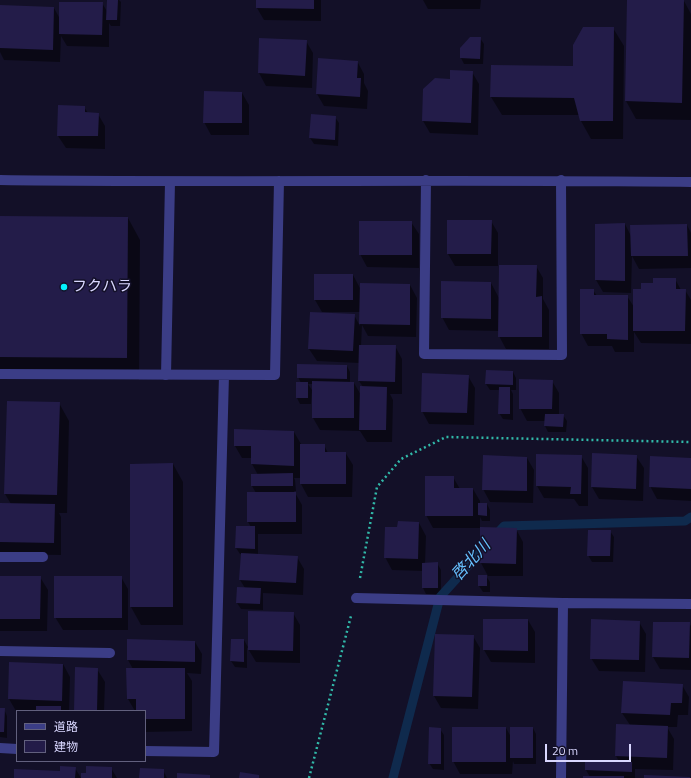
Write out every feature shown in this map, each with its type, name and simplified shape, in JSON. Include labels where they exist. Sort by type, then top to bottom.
[{"type":"street","points":[[0,180],[170,182],[561,180],[691,182]]},
{"type":"street","points":[[426,180],[424,354],[562,355],[561,180]]},
{"type":"street","points":[[0,374],[275,375],[279,181]]},
{"type":"street","points":[[166,375],[170,182]]},
{"type":"street","points":[[146,750],[214,752],[224,375]]},
{"type":"street","points":[[0,557],[43,557]]},
{"type":"street","points":[[356,598],[563,603],[691,604]]},
{"type":"street","points":[[561,778],[563,603]]},
{"type":"street","points":[[0,651],[110,653]]},
{"type":"street","points":[[0,748],[16,749]]},
{"type":"path","points":[[308,778],[356,598],[377,487],[401,459],[446,437],[691,442]]},
{"type":"building","points":[[107,0],[118,0],[117,20],[106,20]]},
{"type":"building","points":[[256,0],[314,0],[314,9],[256,8]]},
{"type":"building","points":[[627,0],[684,0],[682,103],[625,101]]},
{"type":"building","points":[[59,2],[103,2],[102,35],[59,34]]},
{"type":"building","points":[[0,5],[54,7],[53,50],[0,48]]},
{"type":"building","points":[[583,27],[614,27],[613,121],[580,121],[574,98],[490,97],[491,65],[573,66],[573,45]]},
{"type":"building","points":[[470,37],[481,37],[480,59],[460,58],[460,48]]},
{"type":"building","points":[[259,38],[307,40],[305,76],[258,73]]},
{"type":"building","points":[[318,58],[358,61],[357,78],[361,78],[360,97],[316,94]]},
{"type":"building","points":[[450,70],[473,71],[471,123],[422,121],[423,89],[435,78],[450,79]]},
{"type":"building","points":[[204,91],[242,92],[242,123],[203,123]]},
{"type":"building","points":[[58,105],[85,106],[85,112],[99,113],[98,136],[57,136]]},
{"type":"building","points":[[311,114],[336,116],[335,140],[309,138]]},
{"type":"building","name":"フクハラ","points":[[0,216],[128,217],[127,358],[0,357]]},
{"type":"building","points":[[447,220],[492,220],[491,254],[447,254]]},
{"type":"building","points":[[359,221],[412,221],[412,255],[359,255]]},
{"type":"building","points":[[625,223],[625,281],[595,280],[595,224]]},
{"type":"building","points":[[687,224],[688,256],[631,256],[630,225]]},
{"type":"building","points":[[499,265],[537,265],[536,297],[542,296],[542,337],[498,337]]},
{"type":"building","points":[[314,274],[353,274],[353,300],[314,300]]},
{"type":"building","points":[[653,278],[676,278],[676,289],[686,289],[685,331],[633,331],[633,289],[641,289],[641,283],[653,283]]},
{"type":"building","points":[[441,281],[491,282],[491,319],[441,318]]},
{"type":"building","points":[[360,283],[410,284],[410,325],[359,324]]},
{"type":"building","points":[[580,289],[594,289],[594,295],[628,295],[628,340],[607,339],[607,334],[580,334]]},
{"type":"building","points":[[310,312],[355,314],[353,351],[308,349]]},
{"type":"building","points":[[359,345],[396,345],[395,382],[358,381]]},
{"type":"building","points":[[297,364],[347,365],[347,379],[297,378]]},
{"type":"building","points":[[486,370],[513,371],[513,385],[485,384]]},
{"type":"building","points":[[422,373],[469,375],[467,413],[421,412]]},
{"type":"building","points":[[519,379],[553,380],[552,409],[519,409]]},
{"type":"building","points":[[312,381],[354,382],[354,418],[312,418]]},
{"type":"building","points":[[296,382],[308,382],[308,398],[296,398]]},
{"type":"building","points":[[360,386],[387,387],[386,430],[359,430]]},
{"type":"building","points":[[499,387],[510,387],[510,414],[498,414]]},
{"type":"building","points":[[7,401],[60,402],[57,495],[4,494]]},
{"type":"building","points":[[545,414],[564,414],[563,427],[544,426]]},
{"type":"building","points":[[234,429],[294,431],[294,466],[251,464],[251,446],[234,446]]},
{"type":"building","points":[[300,444],[325,444],[325,452],[346,452],[346,484],[300,484]]},
{"type":"building","points":[[592,453],[637,455],[636,489],[591,487]]},
{"type":"building","points":[[536,454],[582,455],[581,494],[570,494],[571,487],[536,486]]},
{"type":"building","points":[[483,455],[527,457],[527,491],[482,490]]},
{"type":"building","points":[[650,456],[691,458],[691,489],[649,487]]},
{"type":"building","points":[[173,463],[173,607],[130,607],[130,464]]},
{"type":"building","points":[[293,473],[293,486],[251,486],[251,474]]},
{"type":"building","points":[[425,476],[454,476],[454,488],[473,488],[473,516],[425,516]]},
{"type":"building","points":[[247,492],[296,492],[296,522],[247,522]]},
{"type":"building","points":[[0,503],[55,504],[54,543],[0,542]]},
{"type":"building","points":[[478,503],[487,503],[487,516],[478,515]]},
{"type":"building","points":[[398,521],[419,522],[418,559],[384,558],[385,527],[397,527]]},
{"type":"building","points":[[236,526],[255,526],[255,549],[235,548]]},
{"type":"building","points":[[480,527],[517,528],[516,564],[480,563]]},
{"type":"building","points":[[588,530],[611,530],[610,556],[587,556]]},
{"type":"building","points":[[241,553],[298,556],[296,583],[239,580]]},
{"type":"building","points":[[438,562],[438,588],[422,588],[422,563]]},
{"type":"building","points":[[478,575],[487,575],[487,586],[478,586]]},
{"type":"building","points":[[0,576],[41,576],[40,619],[0,619]]},
{"type":"building","points":[[54,576],[122,576],[122,618],[54,618]]},
{"type":"building","points":[[237,587],[261,588],[260,604],[236,603]]},
{"type":"building","points":[[248,611],[294,612],[293,651],[248,650]]},
{"type":"building","points":[[483,619],[528,619],[528,651],[483,650]]},
{"type":"building","points":[[591,619],[640,621],[639,660],[590,659]]},
{"type":"building","points":[[653,622],[690,622],[689,658],[652,657]]},
{"type":"building","points":[[435,634],[474,635],[472,697],[433,696]]},
{"type":"building","points":[[127,639],[195,641],[195,662],[127,660]]},
{"type":"building","points":[[231,639],[244,639],[244,662],[230,661]]},
{"type":"building","points":[[9,662],[63,664],[62,701],[8,699]]},
{"type":"building","points":[[75,667],[98,668],[97,710],[74,710]]},
{"type":"building","points":[[126,668],[185,668],[185,719],[146,719],[146,710],[136,710],[136,699],[127,699]]},
{"type":"building","points":[[623,681],[683,684],[682,703],[671,703],[670,715],[621,713]]},
{"type":"building","points":[[36,706],[61,706],[61,710],[36,710]]},
{"type":"building","points":[[0,708],[5,708],[4,732],[0,732]]},
{"type":"building","points":[[616,724],[668,726],[667,758],[615,756]]},
{"type":"building","points":[[429,727],[441,728],[441,764],[428,764]]},
{"type":"building","points":[[452,727],[506,727],[506,762],[452,762]]},
{"type":"building","points":[[510,727],[533,727],[533,758],[510,758]]},
{"type":"building","points":[[585,760],[632,762],[632,772],[585,770]]},
{"type":"building","points":[[60,766],[76,767],[75,778],[14,778],[14,769],[60,771]]},
{"type":"building","points":[[86,766],[112,767],[112,778],[81,778],[81,773],[86,773]]},
{"type":"building","points":[[140,768],[164,769],[164,778],[139,778]]},
{"type":"building","points":[[240,772],[259,775],[259,778],[239,778]]},
{"type":"building","points":[[177,773],[210,775],[210,778],[177,778]]},
{"type":"building","points":[[644,775],[690,777],[690,778],[644,778]]},
{"type":"building","points":[[583,776],[624,776],[624,778],[583,778]]},
{"type":"waterway","name":"啓北川","points":[[393,778],[440,597],[504,526],[685,521],[691,517]]},
{"type":"place","name":"フクハラ","points":[[64,287]]}]
